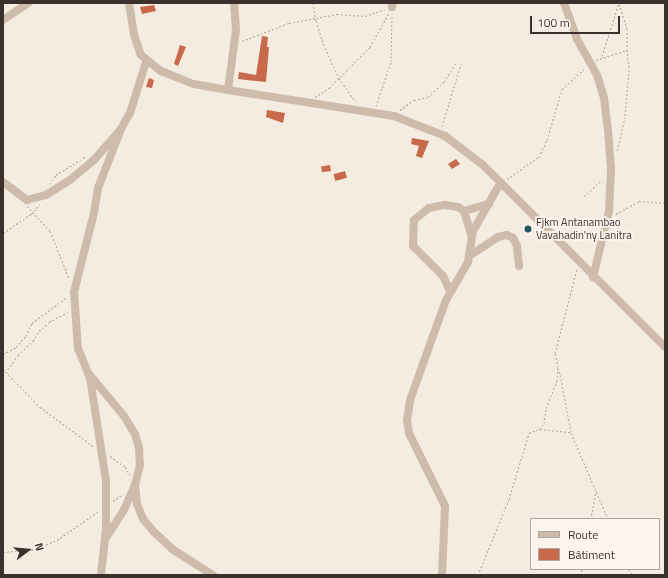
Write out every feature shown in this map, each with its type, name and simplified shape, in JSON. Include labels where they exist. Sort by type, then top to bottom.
[{"type":"street","points":[[3,20],[28,3]]},
{"type":"street","points":[[129,3],[134,35],[141,55],[146,62],[161,71],[194,84],[394,116],[439,134],[483,165],[579,263],[665,347]]},
{"type":"street","points":[[228,90],[237,12],[234,3]]},
{"type":"street","points":[[564,3],[577,39],[591,63],[604,98],[610,173],[607,220],[593,277]]},
{"type":"street","points":[[101,575],[105,540],[106,506],[101,451],[87,372],[78,350],[74,292],[98,188],[130,113],[146,62]]},
{"type":"street","points":[[3,182],[26,200],[46,195],[70,180],[94,160],[122,129]]},
{"type":"street","points":[[442,575],[445,506],[409,433],[407,420],[410,400],[418,374],[450,291],[463,274],[469,256],[472,237],[501,182]]},
{"type":"street","points":[[464,211],[489,204]]},
{"type":"street","points":[[450,291],[443,276],[413,246],[414,220],[429,208],[445,205],[458,207],[464,211],[472,237]]},
{"type":"street","points":[[469,256],[498,237],[507,235],[513,238],[517,246],[519,266]]},
{"type":"street","points":[[87,372],[135,434],[140,465],[135,484],[124,510],[105,540]]},
{"type":"street","points":[[135,484],[141,514],[154,532],[172,549],[213,575]]},
{"type":"path","points":[[313,3],[315,18],[339,78],[363,112]]},
{"type":"path","points":[[602,56],[619,3]]},
{"type":"path","points":[[615,158],[625,117],[629,70],[627,29],[619,3]]},
{"type":"path","points":[[234,44],[289,23],[337,14],[365,16],[392,5]]},
{"type":"path","points":[[313,98],[339,78],[370,47],[392,5]]},
{"type":"path","points":[[374,113],[391,62],[392,5]]},
{"type":"path","points":[[501,182],[540,157],[547,140],[562,89],[591,63],[602,56],[627,50]]},
{"type":"path","points":[[394,116],[414,100],[428,97],[444,82],[456,63]]},
{"type":"path","points":[[439,134],[460,64]]},
{"type":"path","points":[[4,233],[31,214],[46,195],[56,175],[88,156]]},
{"type":"path","points":[[584,196],[610,173]]},
{"type":"path","points":[[607,220],[639,201],[665,204]]},
{"type":"path","points":[[31,214],[50,231],[61,252],[70,280]]},
{"type":"path","points":[[579,263],[555,353],[571,432],[608,518]]},
{"type":"path","points":[[3,354],[16,347],[26,336],[32,323],[74,292]]},
{"type":"path","points":[[3,376],[18,354],[33,341],[39,331],[48,322],[74,308]]},
{"type":"path","points":[[539,429],[544,423],[546,408],[557,381],[558,367]]},
{"type":"path","points":[[3,369],[40,407],[125,467],[135,484]]},
{"type":"path","points":[[478,575],[509,499],[529,433],[539,429],[571,432]]},
{"type":"path","points":[[590,518],[596,490]]},
{"type":"path","points":[[3,552],[35,549],[57,540],[125,492]]},
{"type":"building","points":[[154,5],[156,11],[142,14],[140,7]]},
{"type":"building","points":[[262,36],[268,37],[267,47],[269,47],[266,82],[238,79],[239,72],[256,75]]},
{"type":"building","points":[[180,45],[186,47],[178,66],[174,64]]},
{"type":"building","points":[[149,78],[154,80],[152,88],[146,87]]},
{"type":"building","points":[[267,110],[285,113],[283,123],[266,117]]},
{"type":"building","points":[[412,138],[429,141],[422,158],[416,156],[419,146],[411,144]]},
{"type":"building","points":[[456,159],[460,164],[452,169],[448,164]]},
{"type":"building","points":[[330,165],[331,171],[322,172],[321,166]]},
{"type":"building","points":[[345,171],[347,178],[335,181],[333,174]]},
{"type":"place","name":"Fjkm Antanambao Vavahadin'ny Lanitra","points":[[528,229]]}]
